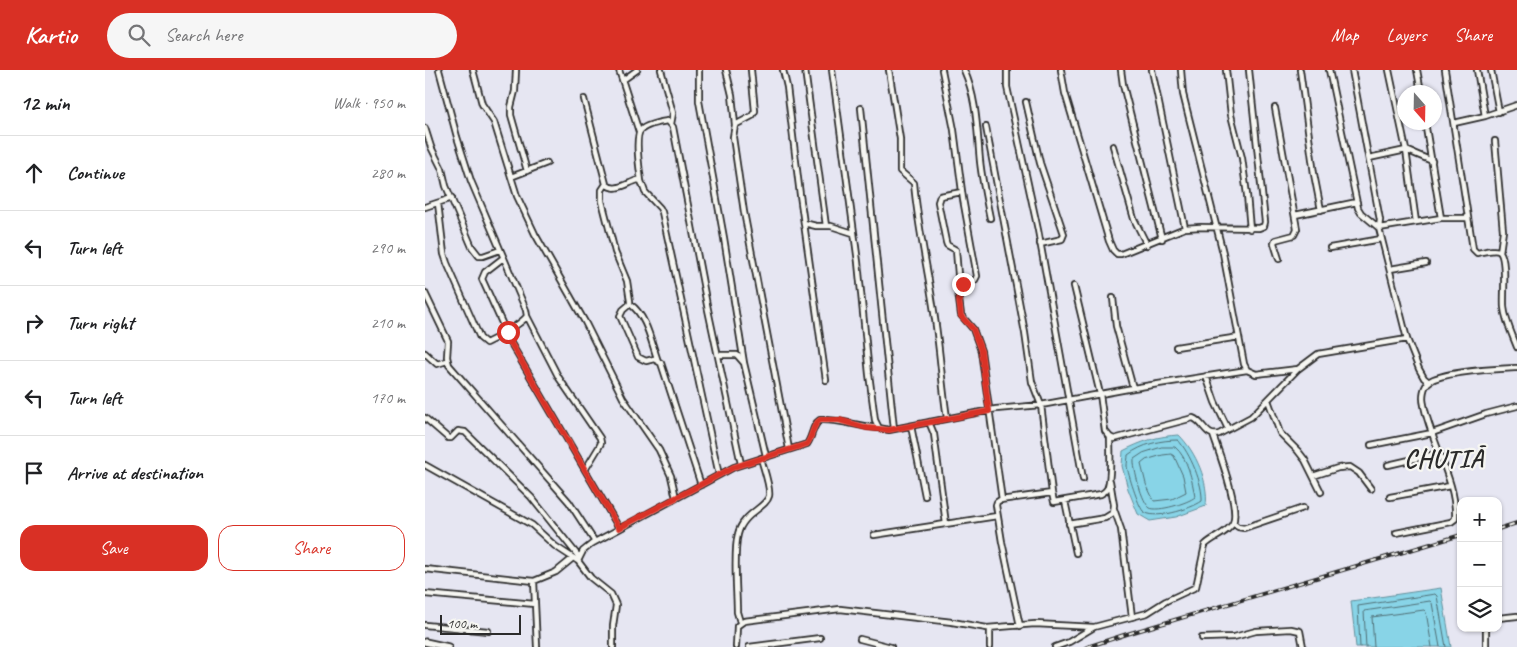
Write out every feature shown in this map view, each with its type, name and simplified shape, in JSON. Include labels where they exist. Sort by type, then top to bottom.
[{"type":"street","points":[[439,70],[471,181],[527,316],[559,378],[600,438],[601,443],[585,470]]},
{"type":"street","points":[[473,70],[481,104],[494,122],[517,196],[535,234],[581,314],[618,388],[659,450],[671,476],[677,498]]},
{"type":"street","points":[[515,70],[515,91],[511,115],[527,171]]},
{"type":"street","points":[[619,70],[639,132],[641,182],[645,192],[662,212],[719,475]]},
{"type":"street","points":[[623,80],[637,70]]},
{"type":"street","points":[[661,70],[673,113],[671,124],[741,464]]},
{"type":"street","points":[[699,70],[699,100],[744,363],[769,490],[769,497],[744,520],[737,536],[737,612],[740,622],[736,631],[736,647]]},
{"type":"street","points":[[725,70],[732,95],[735,126],[733,137],[744,212],[789,450]]},
{"type":"street","points":[[735,126],[752,116],[755,111],[751,70]]},
{"type":"street","points":[[783,70],[787,86],[825,380]]},
{"type":"street","points":[[805,70],[826,226]]},
{"type":"street","points":[[832,70],[858,262],[875,420],[879,428]]},
{"type":"street","points":[[889,70],[900,139],[901,171],[914,183],[917,219],[935,319],[947,418]]},
{"type":"street","points":[[942,70],[954,130],[962,192],[977,276],[975,280],[959,287]]},
{"type":"street","points":[[964,70],[969,82],[977,116],[980,160],[989,218]]},
{"type":"street","points":[[1007,70],[1007,87],[1041,244],[1083,479]]},
{"type":"street","points":[[1061,70],[1065,94],[1113,250],[1117,254],[1147,245],[1185,228],[1259,228],[1264,226],[1249,70]]},
{"type":"street","points":[[1121,70],[1123,85],[1162,239]]},
{"type":"street","points":[[1152,70],[1185,228]]},
{"type":"street","points":[[1181,70],[1183,94],[1223,253],[1244,364],[1247,370]]},
{"type":"street","points":[[1225,70],[1231,115],[1242,158],[1250,228]]},
{"type":"street","points":[[1300,70],[1314,174],[1321,210]]},
{"type":"street","points":[[1329,70],[1361,214],[1379,228],[1441,218],[1468,218]]},
{"type":"street","points":[[1352,70],[1380,220],[1381,239],[1407,339],[1419,369],[1424,378],[1429,382]]},
{"type":"street","points":[[1389,70],[1406,150],[1416,222]]},
{"type":"street","points":[[1417,70],[1420,85]]},
{"type":"street","points":[[1445,70],[1475,252],[1496,250],[1500,252]]},
{"type":"street","points":[[1477,70],[1485,116]]},
{"type":"street","points":[[1491,70],[1499,112]]},
{"type":"street","points":[[584,99],[606,184],[611,188],[617,188],[637,180],[641,182]]},
{"type":"street","points":[[1026,102],[1042,170],[1064,234],[1062,239],[1041,244]]},
{"type":"street","points":[[1454,123],[1485,116],[1517,105]]},
{"type":"street","points":[[861,108],[894,429]]},
{"type":"street","points":[[1275,108],[1297,232],[1295,235],[1275,240],[1274,243],[1279,259]]},
{"type":"street","points":[[639,132],[642,129],[663,122],[668,121],[671,124]]},
{"type":"street","points":[[986,127],[1025,333],[1032,382],[1041,405],[1054,502],[1101,494],[1107,489],[1109,478],[1110,437],[1105,431],[1100,394],[1074,286]]},
{"type":"street","points":[[425,128],[475,253],[483,256],[499,250]]},
{"type":"street","points":[[1426,130],[1441,218]]},
{"type":"street","points":[[1495,141],[1503,231],[1500,252],[1504,275],[1504,310],[1517,347]]},
{"type":"street","points":[[1113,146],[1134,219],[1147,245]]},
{"type":"street","points":[[1369,158],[1406,150],[1432,162]]},
{"type":"street","points":[[511,177],[547,163]]},
{"type":"street","points":[[606,184],[602,190],[602,201],[615,252],[627,281],[630,304],[636,308],[642,317],[658,361],[661,363],[701,485]]},
{"type":"street","points":[[962,192],[940,196],[938,202],[947,245],[956,250],[961,316],[973,329],[981,351],[1002,500]]},
{"type":"street","points":[[425,207],[452,198]]},
{"type":"street","points":[[1295,215],[1357,202]]},
{"type":"street","points":[[437,203],[444,254],[449,270],[480,338],[486,343],[507,334],[524,321],[527,316]]},
{"type":"street","points":[[804,223],[816,226],[839,227],[853,233]]},
{"type":"street","points":[[1330,248],[1381,239]]},
{"type":"street","points":[[503,258],[485,272],[482,279],[507,334],[538,393],[619,528]]},
{"type":"street","points":[[1389,269],[1426,263]]},
{"type":"street","points":[[425,293],[448,341],[447,361],[569,502],[595,542]]},
{"type":"street","points":[[1113,298],[1117,326],[1133,388]]},
{"type":"street","points":[[630,304],[623,310],[620,316],[638,357],[646,361],[654,359],[658,361]]},
{"type":"street","points":[[1176,347],[1239,337]]},
{"type":"street","points":[[1213,436],[1251,417],[1298,369],[1318,354],[1407,339]]},
{"type":"street","points":[[425,353],[437,364],[447,361]]},
{"type":"street","points":[[718,355],[737,355],[744,363]]},
{"type":"street","points":[[1396,533],[1451,522],[1455,519],[1456,513],[1450,486],[1423,405],[1425,387],[1429,382],[1459,373],[1517,368]]},
{"type":"street","points":[[579,559],[583,551],[595,542],[719,475],[741,464],[807,444],[815,426],[820,420],[839,420],[867,428],[894,429],[947,418],[1041,405],[1206,376],[1247,370],[1256,374],[1298,369]]},
{"type":"street","points":[[1206,376],[1215,402],[1228,429]]},
{"type":"street","points":[[1268,400],[1279,433],[1298,451],[1321,492]]},
{"type":"street","points":[[1371,445],[1432,433],[1486,414],[1517,406]]},
{"type":"street","points":[[425,418],[448,438],[451,438],[458,431],[465,432],[531,497],[579,559],[591,578],[611,594],[617,605],[613,626],[613,647]]},
{"type":"street","points":[[1055,647],[1069,642],[1094,627],[1147,613],[1196,587],[1205,544],[1233,523],[1235,507],[1213,436],[1197,420],[1193,418],[1119,438],[1110,437]]},
{"type":"street","points":[[929,422],[934,434],[946,524]]},
{"type":"street","points":[[911,426],[925,496]]},
{"type":"street","points":[[1388,465],[1440,453]]},
{"type":"street","points":[[425,465],[531,526],[555,546],[573,558],[579,559]]},
{"type":"street","points":[[1313,476],[1338,468],[1350,467],[1359,473],[1371,488]]},
{"type":"street","points":[[1109,478],[1114,509],[1121,529],[1132,617]]},
{"type":"street","points":[[1390,498],[1450,486]]},
{"type":"street","points":[[1020,626],[997,516],[997,502],[1052,493]]},
{"type":"street","points":[[1065,501],[1076,553]]},
{"type":"street","points":[[1233,523],[1238,527],[1244,528],[1303,508]]},
{"type":"street","points":[[1069,524],[1105,518],[1114,509]]},
{"type":"street","points":[[874,535],[997,516]]},
{"type":"street","points":[[425,569],[534,582],[556,572],[573,558]]},
{"type":"street","points":[[534,582],[537,647]]},
{"type":"street","points":[[425,594],[535,604]]},
{"type":"street","points":[[740,622],[840,609],[990,628],[1061,624],[1094,627]]},
{"type":"street","points":[[1502,618],[1517,616]]},
{"type":"street","points":[[425,625],[488,631]]},
{"type":"street","points":[[990,628],[990,647]]},
{"type":"street","points":[[1202,638],[1226,638],[1248,632],[1291,629],[1300,631],[1303,647]]},
{"type":"street","points":[[1486,632],[1486,647]]},
{"type":"street","points":[[749,647],[820,638]]},
{"type":"street","points":[[860,639],[891,647]]},
{"type":"street","points":[[425,642],[433,646],[448,647]]},
{"type":"water","points":[[1179,435],[1191,450],[1200,468],[1205,487],[1206,506],[1176,517],[1150,521],[1138,514],[1128,489],[1122,466],[1123,451],[1150,440]]},
{"type":"water","points":[[1441,588],[1451,647],[1356,647],[1351,601]]},
{"type":"railway","points":[[1502,528],[1517,523]]},
{"type":"railway","points":[[1087,647],[1457,536]]},
{"type":"district","name":"CHUTIĀ","points":[[1444,458]]},
{"type":"route","points":[[508,332],[509,340],[538,393],[619,528],[734,467],[807,444],[817,422],[820,420],[839,420],[867,428],[889,430],[989,411],[981,351],[971,325],[961,316],[958,291],[959,287],[963,284]]}]
